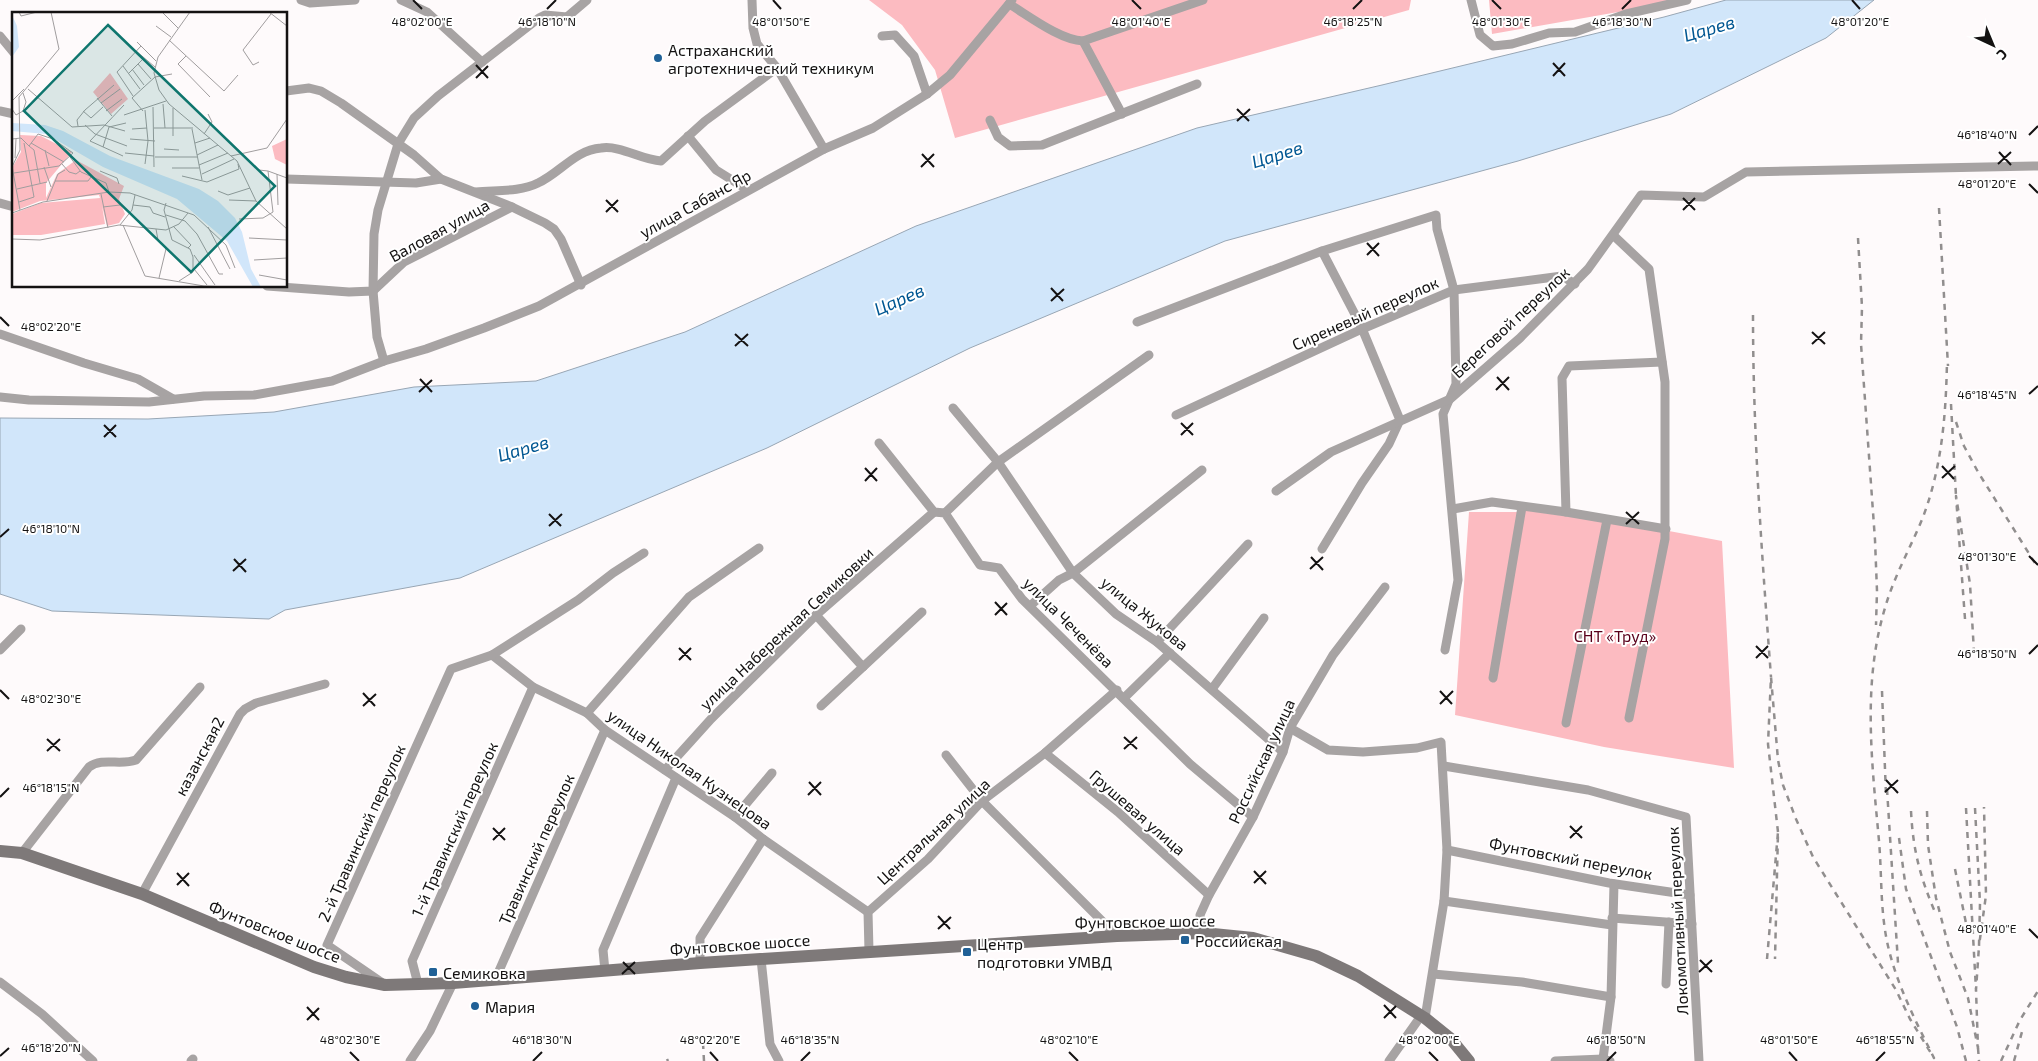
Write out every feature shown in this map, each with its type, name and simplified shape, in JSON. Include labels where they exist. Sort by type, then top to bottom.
[{"type":"street","points":[[301,0],[310,3],[355,0]]},
{"type":"street","points":[[401,0],[427,12],[482,62]]},
{"type":"street","points":[[384,361],[377,337],[372,291],[374,234],[378,210],[398,144],[414,118],[438,96],[539,18],[545,15],[567,17],[587,0]]},
{"type":"street","points":[[752,0],[754,36],[757,44],[777,68],[824,149]]},
{"type":"street","points":[[1011,2],[1062,36],[1075,41],[1083,41],[1202,0]]},
{"type":"street","points":[[1471,0],[1480,35],[1493,46],[1512,44],[1549,32],[1576,32],[1626,14],[1686,0]]},
{"type":"street","name":"улица Сабанс Яр","points":[[0,397],[29,400],[149,402],[204,396],[254,395],[332,381],[384,361],[426,349],[484,328],[539,306],[824,149],[873,128],[927,94],[950,75],[1011,2]]},
{"type":"street","points":[[882,36],[895,35],[914,56],[927,94]]},
{"type":"street","points":[[1,38],[12,51]]},
{"type":"street","points":[[1083,41],[1122,114]]},
{"type":"street","points":[[475,192],[529,187],[544,180],[576,156],[588,150],[602,147],[614,148],[654,161],[661,161],[705,121],[777,68]]},
{"type":"street","points":[[990,120],[998,137],[1010,146],[1042,144],[1197,84]]},
{"type":"street","points":[[288,91],[309,88],[320,91],[341,103],[398,144],[441,179],[512,207],[554,229],[561,239],[581,284]]},
{"type":"street","points":[[688,136],[716,170],[748,190]]},
{"type":"street","name":"Береговой переулок","points":[[1450,399],[1520,338],[1574,284],[1588,269],[1642,195],[1704,197],[1746,172],[2038,166]]},
{"type":"street","points":[[288,179],[416,183],[441,179]]},
{"type":"street","name":"Валовая улица","points":[[372,291],[404,262],[512,207]]},
{"type":"street","points":[[1137,322],[1322,251],[1436,215],[1437,229],[1454,290],[1456,384],[1443,414],[1458,580],[1445,650]]},
{"type":"street","points":[[1613,235],[1649,269],[1666,382],[1666,529],[1629,718]]},
{"type":"street","points":[[1322,251],[1362,329],[1400,420],[1389,444],[1362,483],[1322,549]]},
{"type":"street","name":"Сиреневый переулок","points":[[1176,414],[1362,329],[1454,290],[1562,276],[1574,284]]},
{"type":"street","points":[[288,288],[349,292],[372,291]]},
{"type":"street","points":[[0,334],[84,363],[138,378],[174,399]]},
{"type":"street","points":[[880,443],[934,512],[944,513],[998,462],[1149,355]]},
{"type":"street","points":[[1566,512],[1562,378],[1569,366],[1662,362]]},
{"type":"street","points":[[1276,491],[1331,452],[1450,399]]},
{"type":"street","name":"улица Жукова","points":[[954,408],[998,462],[1074,573],[1116,614],[1157,642],[1283,752]]},
{"type":"street","points":[[1030,606],[1060,580],[1074,573],[1202,470]]},
{"type":"street","points":[[1453,509],[1492,502],[1666,529]]},
{"type":"street","points":[[1493,678],[1522,507]]},
{"type":"street","name":"улица Набережная Семиковки","points":[[665,770],[711,719],[816,615],[934,512]]},
{"type":"street","name":"улица Чеченёва","points":[[944,513],[980,565],[999,568],[1030,606],[1190,764],[1254,816]]},
{"type":"street","points":[[1566,724],[1607,520]]},
{"type":"street","points":[[1157,642],[1248,544]]},
{"type":"street","points":[[586,713],[689,596],[758,548]]},
{"type":"street","points":[[492,655],[578,600],[613,573],[644,554]]},
{"type":"street","name":"Российская улица","points":[[1203,933],[1200,915],[1254,816],[1283,752],[1290,728],[1333,655],[1385,587]]},
{"type":"street","points":[[821,706],[922,612]]},
{"type":"street","points":[[816,615],[863,667]]},
{"type":"street","points":[[1212,689],[1264,618]]},
{"type":"street","points":[[0,650],[21,629]]},
{"type":"street","points":[[1124,698],[1170,653]]},
{"type":"street","name":"улица Николая Кузнецова","points":[[492,655],[533,687],[586,713],[605,730],[735,817],[763,839],[868,912]]},
{"type":"street","name":"2-й Травинский переулок","points":[[385,985],[327,945],[451,669],[492,655]]},
{"type":"street","name":"казанская2","points":[[142,894],[240,714],[245,709],[256,704],[325,684]]},
{"type":"street","points":[[22,853],[89,767],[97,762],[123,763],[136,760],[200,687]]},
{"type":"street","name":"1-й Травинский переулок","points":[[418,984],[412,961],[533,687]]},
{"type":"street","name":"Центральная улица","points":[[868,912],[928,859],[982,801],[1045,753],[1117,690]]},
{"type":"street","points":[[1290,728],[1328,750],[1363,752],[1417,748],[1441,742],[1444,766],[1447,850],[1444,901],[1433,974],[1423,1017],[1389,1061]]},
{"type":"street","name":"Травинский переулок","points":[[495,980],[605,730]]},
{"type":"street","name":"Грушевая улица","points":[[1045,753],[1118,812],[1210,895]]},
{"type":"street","points":[[946,755],[982,801],[1117,936]]},
{"type":"street","name":"Локомотивный переулок","points":[[1444,766],[1588,790],[1686,817],[1699,1061]]},
{"type":"street","points":[[735,817],[772,773]]},
{"type":"street","points":[[605,971],[603,950],[676,778]]},
{"type":"street","points":[[700,963],[700,938],[763,839]]},
{"type":"street","name":"Фунтовский переулок","points":[[1447,850],[1614,884],[1690,895]]},
{"type":"street","name":"Фунтовское шоссе","points":[[0,851],[22,853],[142,894],[314,967],[346,977],[385,985],[453,983],[869,951],[1117,936],[1203,933],[1253,938],[1316,956],[1358,976],[1423,1017],[1451,1040],[1469,1061]]},
{"type":"street","points":[[1555,1061],[1607,1060],[1614,884]]},
{"type":"street","points":[[1444,901],[1612,921],[1692,924]]},
{"type":"street","points":[[868,912],[869,951]]},
{"type":"street","points":[[1666,984],[1668,922]]},
{"type":"street","points":[[761,959],[770,1044],[779,1061]]},
{"type":"street","points":[[1433,974],[1522,982],[1610,997]]},
{"type":"street","points":[[0,982],[42,1014],[93,1061]]},
{"type":"street","points":[[410,1061],[430,1030],[453,983]]},
{"type":"green space","points":[[869,0],[1411,0],[1409,10],[955,138],[935,70],[902,25]]},
{"type":"green space","points":[[1489,0],[1669,0],[1658,5],[1492,34]]},
{"type":"green space","name":"СНТ «Труд»","points":[[1524,510],[1669,531],[1722,541],[1734,768],[1604,747],[1455,715],[1469,512],[1518,512]]},
{"type":"water","name":"Царев","points":[[1726,0],[1874,0],[1826,38],[1671,114],[1518,161],[1225,241],[970,348],[767,448],[460,578],[285,610],[269,619],[52,611],[0,594],[0,418],[148,419],[274,412],[414,387],[536,381],[685,332],[916,226],[1197,128],[1664,17]]},
{"type":"railway","points":[[1939,208],[1948,366]]},
{"type":"railway","points":[[1858,238],[1862,307],[1861,344],[1875,540],[1876,625]]},
{"type":"railway","points":[[1753,315],[1756,451],[1771,677]]},
{"type":"railway","points":[[1778,832],[1768,744],[1771,677],[1778,760],[1783,785],[1796,819],[1813,857],[1896,990],[1910,1019],[1934,1058],[1902,989],[1885,933],[1872,753],[1871,695],[1873,666],[1885,608],[1923,517],[1935,479],[1942,440],[1947,361]]},
{"type":"railway","points":[[1951,404],[1956,496]]},
{"type":"railway","points":[[1956,422],[1964,446],[1978,472],[2038,568]]},
{"type":"railway","points":[[1965,619],[1956,496],[1970,584],[1974,652]]},
{"type":"railway","points":[[1882,691],[1886,795]]},
{"type":"railway","points":[[1887,789],[1898,963]]},
{"type":"railway","points":[[1975,808],[1980,903],[1979,946],[1986,895],[1984,807]]},
{"type":"railway","points":[[1966,808],[1976,990],[1979,946]]},
{"type":"railway","points":[[1911,811],[1913,838],[1918,863],[1935,912]]},
{"type":"railway","points":[[1927,811],[1928,845],[1936,898],[1950,952],[1968,998],[1978,1048],[1976,990]]},
{"type":"railway","points":[[1767,959],[1778,832],[1775,959]]},
{"type":"railway","points":[[1899,838],[1906,889],[1957,1027],[1966,1061]]},
{"type":"railway","points":[[1955,869],[1967,928]]},
{"type":"railway","points":[[2001,1061],[2020,1020],[2038,991]]},
{"type":"railway","points":[[2014,1061],[2023,1028]]},
{"type":"railway","points":[[703,1043],[704,1061]]},
{"type":"railway","points":[[1978,1048],[1979,1061]]},
{"type":"place","name":"Астраханский агротехнический техникум","points":[[658,58]]},
{"type":"place","name":"Российская","points":[[1185,940]]},
{"type":"place","name":"Центр подготовки УМВД","points":[[967,952]]},
{"type":"place","name":"Семиковка","points":[[433,972]]},
{"type":"place","name":"Мария","points":[[475,1006]]}]
